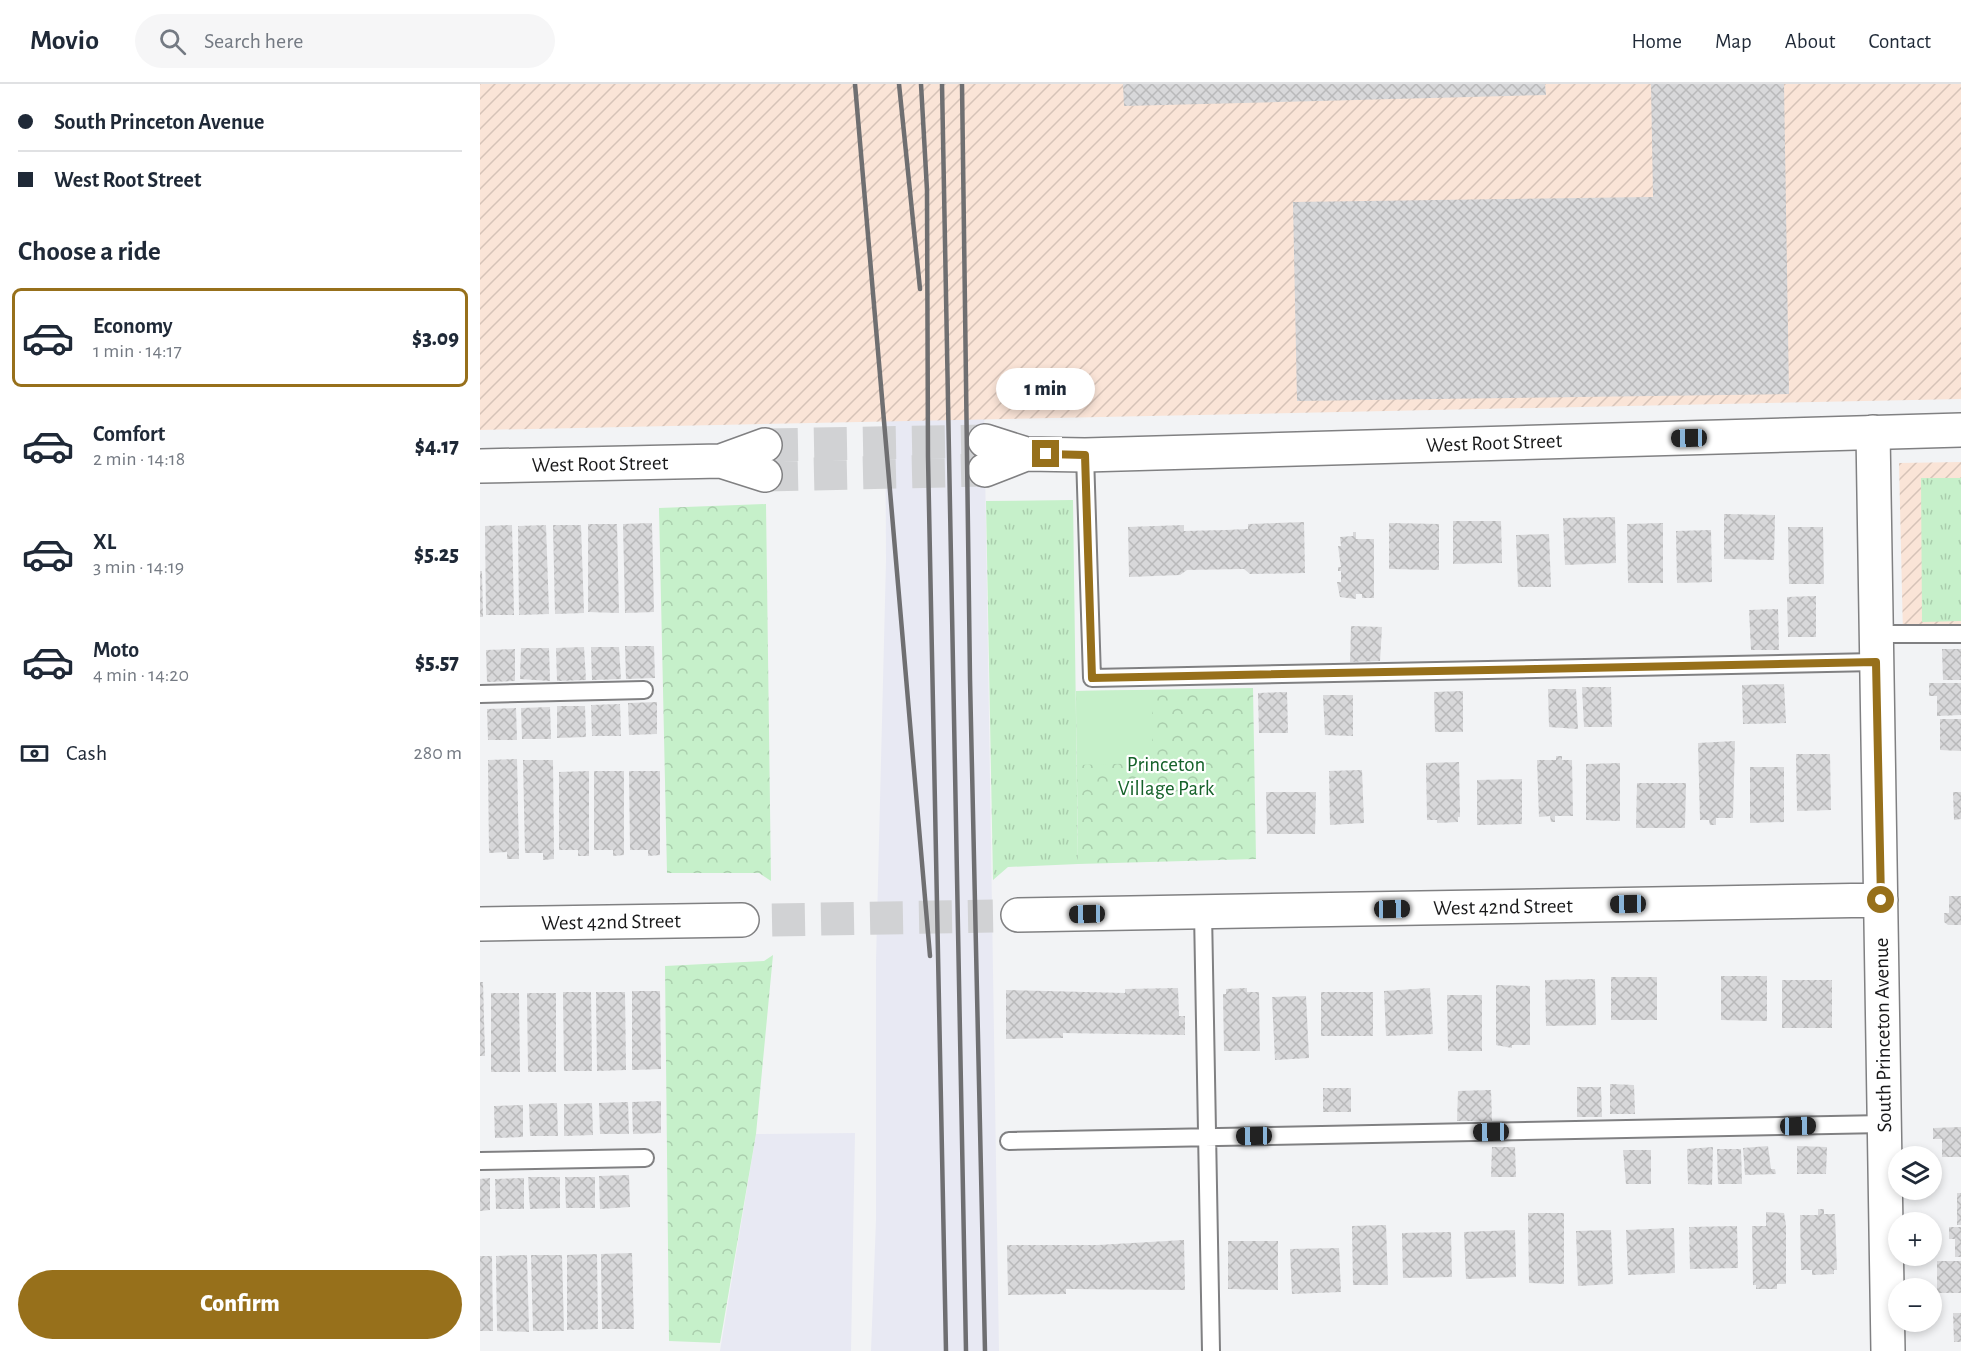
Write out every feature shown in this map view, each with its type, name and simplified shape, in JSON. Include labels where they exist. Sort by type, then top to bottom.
[{"type":"street","name":"West Root Street","points":[[985,455],[1085,455],[1961,430]]},
{"type":"street","name":"South Princeton Avenue","points":[[1872,432],[1888,1351]]},
{"type":"street","name":"West Root Street","points":[[480,466],[765,460]]},
{"type":"street","name":"West 42nd Street","points":[[1018,915],[1881,900]]},
{"type":"street","name":"West 42nd Street","points":[[480,924],[742,920]]},
{"type":"lane","points":[[1085,455],[1092,678],[1876,648],[1961,634]]},
{"type":"lane","points":[[480,694],[644,690]]},
{"type":"lane","points":[[1203,912],[1211,1351]]},
{"type":"lane","points":[[1009,1141],[1884,1124]]},
{"type":"lane","points":[[480,1161],[645,1158]]},
{"type":"shaded area","points":[[480,84],[1961,84],[1961,399],[480,430]]},
{"type":"shaded area","points":[[979,84],[999,1351],[871,1351],[876,1220],[876,961],[886,561],[885,328]]},
{"type":"shaded area","points":[[1961,462],[1961,634],[1903,634],[1899,463]]},
{"type":"shaded area","points":[[855,1133],[851,1351],[720,1351],[756,1134]]},
{"type":"green space","points":[[1921,478],[1961,478],[1961,621],[1922,622]]},
{"type":"green space","points":[[1073,500],[1078,864],[1008,867],[993,880],[986,501]]},
{"type":"green space","points":[[766,504],[771,881],[759,873],[667,873],[659,508]]},
{"type":"green space","name":"Princeton Village Park","points":[[1253,688],[1256,859],[1078,864],[1076,691]]},
{"type":"green space","points":[[1152,690],[1152,763],[1077,765],[1076,691]]},
{"type":"green space","points":[[773,955],[756,1134],[720,1343],[669,1341],[665,966],[764,961]]},
{"type":"building","points":[[1123,84],[1545,84],[1546,95],[1124,106]]},
{"type":"building","points":[[1651,84],[1784,84],[1789,394],[1297,401],[1293,202],[1653,197]]},
{"type":"building","points":[[1724,514],[1775,515],[1774,560],[1724,559]]},
{"type":"building","points":[[1615,517],[1616,563],[1565,565],[1563,518]]},
{"type":"building","points":[[1453,521],[1501,521],[1502,563],[1453,564]]},
{"type":"building","points":[[1304,522],[1305,573],[1250,574],[1244,569],[1187,570],[1180,575],[1129,577],[1128,527],[1184,525],[1184,531],[1226,530],[1248,529],[1248,524]]},
{"type":"building","points":[[652,523],[654,612],[625,613],[623,524]]},
{"type":"building","points":[[1389,523],[1439,524],[1439,570],[1389,569]]},
{"type":"building","points":[[1663,523],[1663,583],[1628,583],[1627,524]]},
{"type":"building","points":[[588,524],[617,524],[619,613],[588,612]]},
{"type":"building","points":[[512,525],[514,615],[486,615],[485,526]]},
{"type":"building","points":[[546,525],[549,614],[519,615],[518,526]]},
{"type":"building","points":[[553,525],[581,525],[584,613],[555,614]]},
{"type":"building","points":[[1788,527],[1823,527],[1824,584],[1789,584]]},
{"type":"building","points":[[1711,530],[1712,582],[1677,583],[1676,531]]},
{"type":"building","points":[[1353,532],[1356,532],[1356,539],[1374,539],[1374,598],[1362,598],[1362,594],[1356,594],[1356,599],[1340,597],[1337,582],[1341,582],[1341,571],[1338,571],[1338,567],[1341,567],[1338,546],[1341,546],[1340,537],[1353,536]]},
{"type":"building","points":[[1549,534],[1551,587],[1518,587],[1516,535]]},
{"type":"building","points":[[480,571],[482,571],[483,617],[480,617]]},
{"type":"building","points":[[1816,596],[1816,637],[1788,637],[1787,597]]},
{"type":"building","points":[[1778,609],[1779,650],[1751,650],[1749,610]]},
{"type":"building","points":[[1351,626],[1382,627],[1380,661],[1350,662]]},
{"type":"building","points":[[625,646],[654,646],[655,678],[626,679]]},
{"type":"building","points":[[584,647],[586,680],[557,681],[556,648]]},
{"type":"building","points":[[591,647],[619,647],[621,679],[592,680]]},
{"type":"building","points":[[521,648],[549,648],[550,681],[520,679]]},
{"type":"building","points":[[515,649],[515,681],[487,682],[486,650]]},
{"type":"building","points":[[1942,649],[1961,649],[1961,680],[1943,680]]},
{"type":"building","points":[[1929,683],[1961,683],[1961,715],[1937,716],[1937,696],[1929,696]]},
{"type":"building","points":[[1784,684],[1786,723],[1743,724],[1742,685]]},
{"type":"building","points":[[1582,687],[1611,687],[1612,727],[1584,727]]},
{"type":"building","points":[[1548,689],[1576,689],[1578,729],[1549,727]]},
{"type":"building","points":[[1463,691],[1463,732],[1435,732],[1434,692]]},
{"type":"building","points":[[1287,692],[1288,733],[1259,733],[1258,693]]},
{"type":"building","points":[[1323,695],[1353,695],[1353,736],[1325,735]]},
{"type":"building","points":[[657,702],[657,734],[629,735],[628,703]]},
{"type":"building","points":[[620,704],[621,736],[592,736],[591,705]]},
{"type":"building","points":[[557,706],[585,706],[586,737],[557,738]]},
{"type":"building","points":[[550,707],[551,739],[522,739],[521,708]]},
{"type":"building","points":[[516,708],[517,740],[488,740],[487,709]]},
{"type":"building","points":[[1940,719],[1961,719],[1961,751],[1940,750]]},
{"type":"building","points":[[1735,741],[1733,818],[1716,818],[1716,825],[1710,825],[1709,820],[1700,820],[1698,743]]},
{"type":"building","points":[[1796,754],[1830,754],[1831,810],[1797,811]]},
{"type":"building","points":[[1556,756],[1562,756],[1562,760],[1572,760],[1573,816],[1555,816],[1555,822],[1551,822],[1550,816],[1539,817],[1537,760],[1556,760]]},
{"type":"building","points":[[517,759],[519,859],[507,859],[507,852],[489,853],[488,760]]},
{"type":"building","points":[[523,760],[553,760],[554,859],[543,860],[543,853],[525,853]]},
{"type":"building","points":[[1459,762],[1460,817],[1458,817],[1458,822],[1437,823],[1437,820],[1427,820],[1426,763]]},
{"type":"building","points":[[1620,763],[1620,821],[1586,820],[1586,764]]},
{"type":"building","points":[[1750,767],[1784,767],[1784,822],[1750,823]]},
{"type":"building","points":[[1362,770],[1364,823],[1330,825],[1329,771]]},
{"type":"building","points":[[589,771],[589,856],[578,856],[578,850],[559,850],[559,772]]},
{"type":"building","points":[[594,771],[624,771],[624,855],[613,856],[613,850],[594,850]]},
{"type":"building","points":[[629,771],[660,771],[660,855],[648,856],[648,850],[630,850]]},
{"type":"building","points":[[1522,779],[1522,824],[1477,825],[1477,780]]},
{"type":"building","points":[[1637,783],[1686,783],[1685,828],[1636,828]]},
{"type":"building","points":[[1266,792],[1316,792],[1315,834],[1267,834]]},
{"type":"building","points":[[1953,792],[1961,792],[1961,819],[1954,820]]},
{"type":"building","points":[[1949,896],[1961,896],[1961,925],[1948,925],[1944,922],[1944,913],[1949,913]]},
{"type":"building","points":[[1721,976],[1767,976],[1767,1021],[1721,1020]]},
{"type":"building","points":[[1611,977],[1657,977],[1657,1020],[1611,1020]]},
{"type":"building","points":[[1595,979],[1596,1025],[1546,1026],[1545,980]]},
{"type":"building","points":[[1782,980],[1832,980],[1832,1028],[1782,1028]]},
{"type":"building","points":[[480,982],[483,982],[485,1056],[480,1056]]},
{"type":"building","points":[[1496,985],[1530,986],[1530,1045],[1512,1045],[1512,1048],[1496,1045]]},
{"type":"building","points":[[1178,988],[1179,1016],[1185,1016],[1185,1035],[1063,1033],[1063,1038],[1006,1039],[1006,990],[1125,993],[1125,989]]},
{"type":"building","points":[[1247,988],[1247,992],[1259,992],[1260,1051],[1224,1051],[1223,994],[1226,994],[1226,989]]},
{"type":"building","points":[[1430,988],[1433,1034],[1386,1036],[1384,991]]},
{"type":"building","points":[[632,991],[660,991],[661,1069],[632,1070]]},
{"type":"building","points":[[563,992],[591,992],[592,1071],[564,1071]]},
{"type":"building","points":[[596,992],[625,992],[626,1070],[597,1071]]},
{"type":"building","points":[[1321,992],[1373,992],[1373,1036],[1321,1036]]},
{"type":"building","points":[[491,993],[519,993],[520,1072],[491,1072]]},
{"type":"building","points":[[527,993],[556,993],[556,1072],[528,1072]]},
{"type":"building","points":[[1447,995],[1482,995],[1482,1051],[1448,1051]]},
{"type":"building","points":[[1306,996],[1309,1058],[1275,1060],[1272,997]]},
{"type":"building","points":[[1610,1084],[1634,1085],[1635,1114],[1610,1114]]},
{"type":"building","points":[[1577,1087],[1601,1087],[1602,1117],[1577,1117]]},
{"type":"building","points":[[1323,1088],[1351,1088],[1351,1112],[1323,1112]]},
{"type":"building","points":[[1491,1090],[1492,1121],[1457,1121],[1458,1091]]},
{"type":"building","points":[[661,1101],[661,1133],[633,1134],[632,1102]]},
{"type":"building","points":[[628,1102],[629,1134],[600,1134],[599,1103]]},
{"type":"building","points":[[557,1103],[558,1136],[530,1136],[529,1104]]},
{"type":"building","points":[[592,1103],[593,1135],[564,1136],[564,1104]]},
{"type":"building","points":[[523,1105],[523,1137],[495,1138],[494,1106]]},
{"type":"building","points":[[1961,1127],[1961,1157],[1942,1157],[1942,1139],[1933,1139],[1933,1128]]},
{"type":"building","points":[[1768,1146],[1771,1169],[1775,1169],[1776,1174],[1745,1175],[1743,1148]]},
{"type":"building","points":[[1797,1146],[1827,1147],[1826,1174],[1797,1174]]},
{"type":"building","points":[[1492,1147],[1515,1147],[1516,1177],[1491,1177]]},
{"type":"building","points":[[1713,1147],[1712,1185],[1688,1184],[1687,1149]]},
{"type":"building","points":[[1717,1149],[1741,1149],[1742,1184],[1718,1184]]},
{"type":"building","points":[[1623,1150],[1651,1150],[1651,1184],[1626,1184]]},
{"type":"building","points":[[629,1175],[630,1207],[600,1209],[599,1176]]},
{"type":"building","points":[[528,1177],[560,1177],[560,1208],[530,1209]]},
{"type":"building","points":[[565,1177],[595,1177],[595,1208],[566,1208]]},
{"type":"building","points":[[490,1178],[490,1210],[480,1211],[480,1179]]},
{"type":"building","points":[[524,1178],[524,1209],[496,1209],[495,1179]]},
{"type":"building","points":[[1957,1193],[1961,1193],[1961,1225],[1957,1225]]},
{"type":"building","points":[[1818,1209],[1824,1209],[1824,1214],[1835,1214],[1837,1270],[1834,1270],[1834,1274],[1812,1275],[1812,1270],[1801,1270],[1800,1215],[1818,1215]]},
{"type":"building","points":[[1766,1212],[1784,1213],[1786,1226],[1786,1284],[1777,1284],[1777,1289],[1756,1289],[1756,1285],[1753,1285],[1752,1226],[1766,1226]]},
{"type":"building","points":[[1528,1213],[1564,1213],[1564,1284],[1529,1283]]},
{"type":"building","points":[[1386,1225],[1388,1285],[1353,1285],[1352,1226]]},
{"type":"building","points":[[1737,1226],[1738,1268],[1690,1269],[1689,1227]]},
{"type":"building","points":[[1949,1227],[1961,1227],[1961,1257],[1955,1257],[1955,1239],[1949,1239]]},
{"type":"building","points":[[1674,1228],[1675,1273],[1628,1275],[1626,1230]]},
{"type":"building","points":[[1515,1230],[1516,1277],[1466,1279],[1464,1232]]},
{"type":"building","points":[[1611,1230],[1613,1284],[1578,1286],[1576,1231]]},
{"type":"building","points":[[1451,1232],[1452,1277],[1403,1278],[1402,1233]]},
{"type":"building","points":[[1184,1240],[1185,1290],[1066,1289],[1066,1294],[1008,1295],[1007,1245],[1098,1245]]},
{"type":"building","points":[[1228,1241],[1278,1241],[1278,1290],[1228,1289]]},
{"type":"building","points":[[1339,1248],[1341,1292],[1292,1294],[1290,1249]]},
{"type":"building","points":[[632,1253],[634,1329],[602,1329],[601,1254]]},
{"type":"building","points":[[597,1254],[598,1329],[567,1330],[567,1255]]},
{"type":"building","points":[[527,1255],[529,1332],[497,1331],[496,1256]]},
{"type":"building","points":[[531,1255],[562,1255],[564,1331],[533,1331]]},
{"type":"building","points":[[480,1256],[492,1256],[493,1331],[480,1331]]},
{"type":"building","points":[[1942,1261],[1961,1261],[1961,1293],[1942,1293],[1942,1278],[1937,1278],[1937,1266],[1942,1266]]},
{"type":"building","points":[[1953,1313],[1961,1313],[1961,1342],[1954,1342]]},
{"type":"tunnel","points":[[765,445],[985,441]]},
{"type":"tunnel","points":[[765,475],[985,470]]},
{"type":"tunnel","points":[[772,920],[993,916]]},
{"type":"railway","points":[[855,84],[930,956]]},
{"type":"railway","points":[[899,84],[920,289]]},
{"type":"railway","points":[[921,84],[927,190],[928,457],[946,1351]]},
{"type":"railway","points":[[942,84],[966,1351]]},
{"type":"railway","points":[[962,84],[970,679],[985,1351]]},
{"type":"route","points":[[1046,454],[1085,455],[1092,678],[1876,662],[1881,900]]}]
